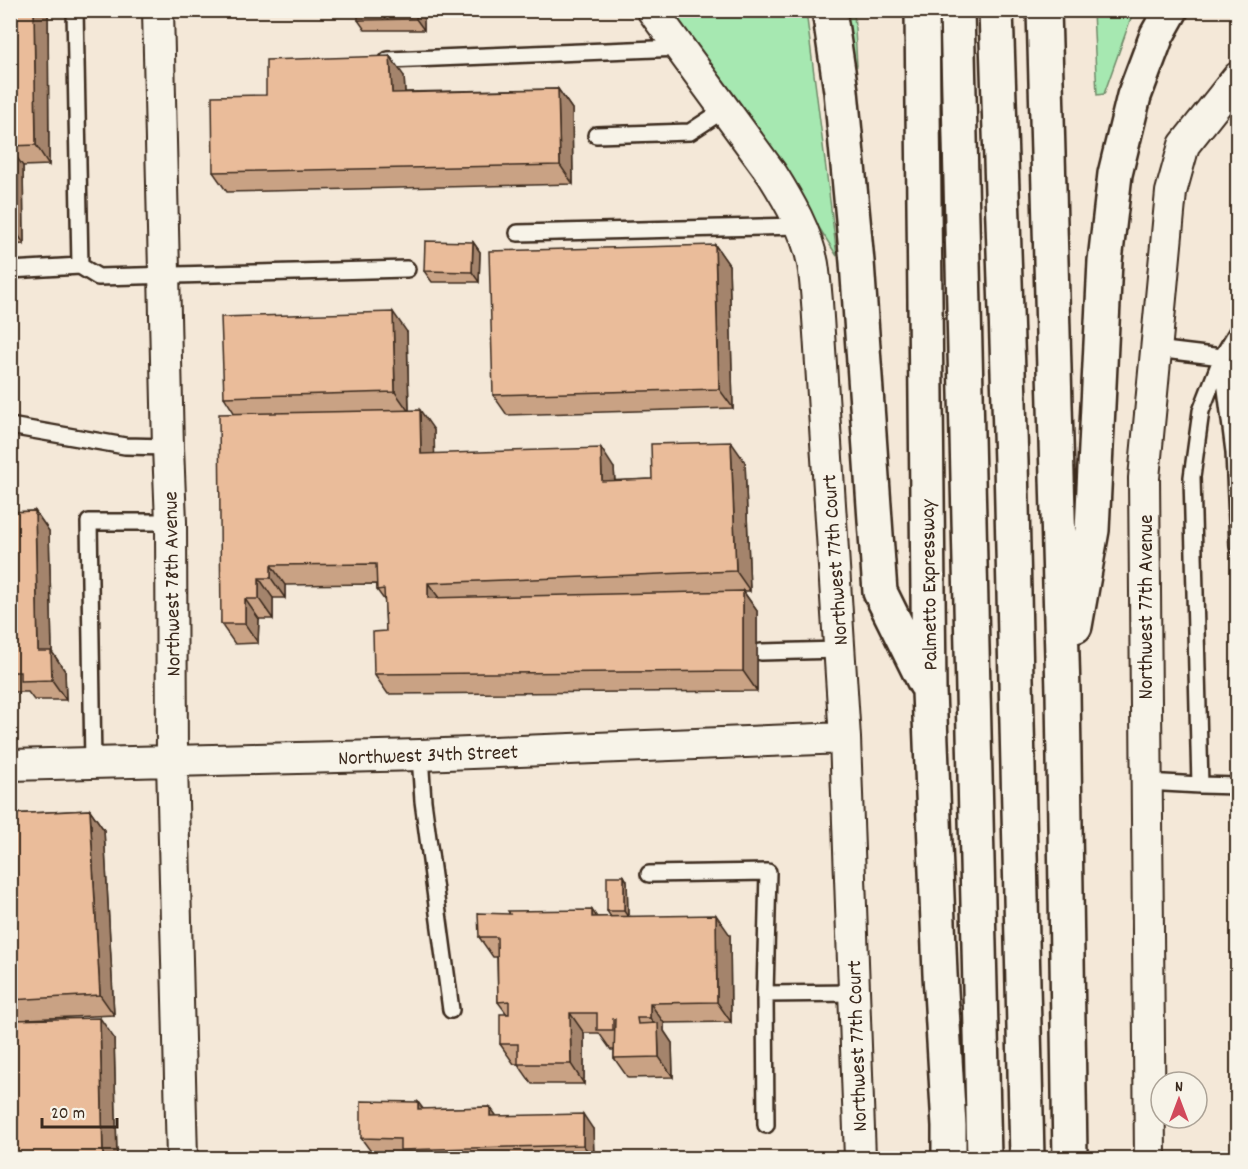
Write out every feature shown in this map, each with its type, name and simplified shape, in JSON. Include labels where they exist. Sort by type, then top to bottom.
[{"type":"highway","points":[[829,10],[841,91],[857,262],[880,592],[930,691]]},
{"type":"highway","name":"Palmetto Expressway","points":[[922,10],[930,691],[949,1158]]},
{"type":"highway","points":[[957,10],[984,1158]]},
{"type":"highway","points":[[996,10],[1011,462],[1027,1158]]},
{"type":"highway","points":[[1044,10],[1063,693],[1070,1158]]},
{"type":"highway","points":[[1063,693],[1092,530],[1105,261],[1115,174],[1134,96],[1157,35],[1172,10]]},
{"type":"street","name":"Northwest 78th Avenue","points":[[158,10],[171,522],[172,762],[183,1158]]},
{"type":"street","name":"Northwest 77th Court","points":[[652,10],[778,183],[793,209],[813,265],[845,738],[860,1158]]},
{"type":"street","name":"Northwest 77th Avenue","points":[[1149,1158],[1144,478],[1171,192],[1184,146],[1238,77]]},
{"type":"street","name":"Northwest 34th Street","points":[[10,765],[420,755],[845,738]]},
{"type":"lane","points":[[75,10],[80,266]]},
{"type":"lane","points":[[388,60],[680,48]]},
{"type":"lane","points":[[596,135],[690,132],[725,109]]},
{"type":"lane","points":[[519,233],[800,226]]},
{"type":"lane","points":[[10,270],[80,266],[98,277],[407,269]]},
{"type":"lane","points":[[1200,785],[1192,477],[1201,411],[1222,357],[1238,330]]},
{"type":"lane","points":[[1156,349],[1222,357]]},
{"type":"lane","points":[[1222,357],[1234,452],[1238,547]]},
{"type":"lane","points":[[10,426],[124,446],[168,447]]},
{"type":"lane","points":[[93,763],[89,522],[171,522]]},
{"type":"lane","points":[[761,652],[840,650]]},
{"type":"lane","points":[[420,755],[423,801],[451,1010]]},
{"type":"lane","points":[[1146,782],[1238,786]]},
{"type":"lane","points":[[649,874],[768,872],[765,994],[766,1125]]},
{"type":"lane","points":[[765,994],[855,993]]},
{"type":"green space","points":[[671,11],[806,11],[837,256],[741,104]]},
{"type":"green space","points":[[842,11],[854,11],[857,66],[847,70]]},
{"type":"green space","points":[[1093,11],[1135,11],[1104,94],[1097,95]]},
{"type":"building","points":[[10,10],[34,10],[36,145],[10,146]]},
{"type":"building","points":[[358,10],[416,10],[416,19],[358,20]]},
{"type":"building","points":[[390,56],[392,93],[558,89],[560,165],[213,172],[212,96],[266,95],[266,60]]},
{"type":"building","points":[[425,241],[473,242],[472,272],[424,271]]},
{"type":"building","points":[[715,245],[719,389],[493,395],[489,251]]},
{"type":"building","points":[[393,312],[395,392],[224,397],[221,317]]},
{"type":"building","points":[[420,410],[421,454],[601,448],[602,481],[652,479],[651,444],[731,442],[736,571],[428,583],[428,598],[743,591],[743,671],[374,674],[373,632],[386,631],[384,589],[377,590],[376,564],[271,565],[271,578],[259,578],[259,599],[245,599],[245,624],[221,624],[219,414]]},
{"type":"building","points":[[35,511],[38,651],[51,651],[52,680],[20,681],[20,672],[10,672],[10,512]]},
{"type":"building","points":[[90,810],[100,995],[10,1000],[10,814]]},
{"type":"building","points":[[607,876],[624,876],[624,911],[607,911]]},
{"type":"building","points":[[592,910],[592,917],[716,915],[717,1002],[650,1003],[650,1018],[637,1018],[638,1024],[658,1023],[659,1057],[614,1058],[615,1019],[613,1019],[613,1030],[597,1030],[597,1013],[570,1013],[571,1064],[518,1064],[518,1044],[500,1044],[500,1014],[509,1014],[509,1001],[498,1002],[497,937],[479,937],[478,913],[510,914],[508,911]]},
{"type":"building","points":[[100,1018],[103,1158],[10,1158],[10,1020]]},
{"type":"building","points":[[361,1101],[418,1102],[418,1109],[490,1107],[490,1116],[583,1114],[583,1145],[400,1150],[400,1139],[361,1138]]}]
